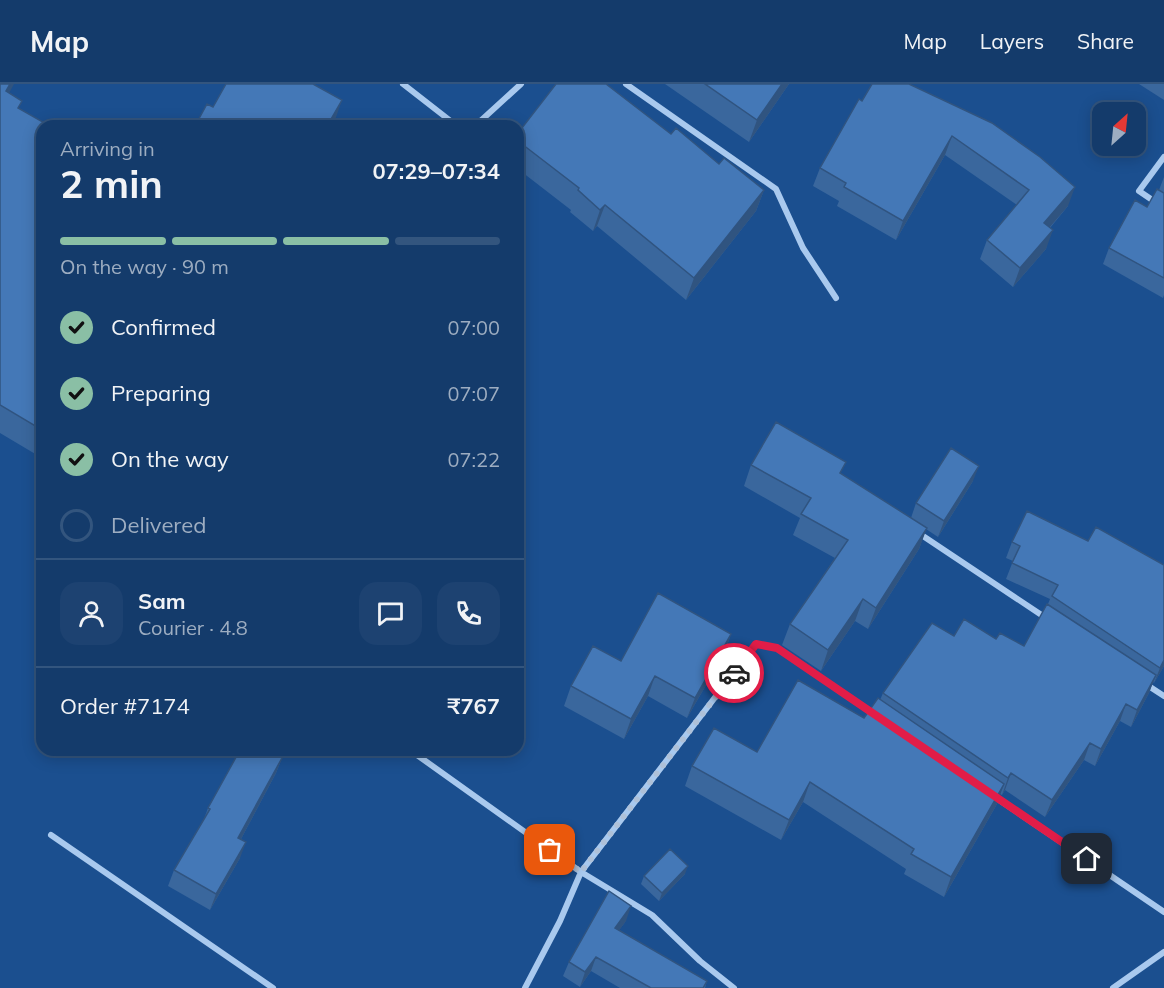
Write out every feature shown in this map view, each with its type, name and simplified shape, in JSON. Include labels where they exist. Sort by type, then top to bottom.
[{"type":"street","points":[[403,84],[449,120]]},
{"type":"street","points":[[482,120],[521,84]]},
{"type":"street","points":[[626,84],[776,189],[803,248],[836,298]]},
{"type":"street","points":[[1164,157],[1139,191],[1164,208]]},
{"type":"street","points":[[910,528],[1057,625]]},
{"type":"street","points":[[525,988],[560,921],[581,872],[756,644],[777,648],[884,721]]},
{"type":"street","points":[[1135,676],[1164,696]]},
{"type":"street","points":[[418,756],[581,872],[652,915],[700,961],[734,988]]},
{"type":"street","points":[[990,793],[1164,912]]},
{"type":"street","points":[[51,835],[273,988]]},
{"type":"street","points":[[1113,988],[1164,952]]},
{"type":"building","points":[[0,84],[10,84],[6,91],[22,101],[18,108],[39,120],[36,120],[36,426],[0,405]]},
{"type":"building","points":[[226,84],[313,84],[342,100],[330,120],[198,120],[207,104],[213,107]]},
{"type":"building","points":[[556,84],[606,84],[671,134],[676,128],[719,164],[724,158],[764,190],[694,278],[605,205],[600,210],[578,190],[579,188],[524,146],[524,125]]},
{"type":"building","points":[[705,84],[782,84],[757,120]]},
{"type":"building","points":[[872,84],[909,84],[992,123],[1040,157],[1075,187],[1044,223],[1053,230],[1020,268],[987,240],[1029,190],[952,136],[903,221],[844,187],[846,183],[820,168],[859,99],[862,101]]},
{"type":"building","points":[[1157,189],[1164,193],[1164,278],[1109,248],[1135,200],[1147,207]]},
{"type":"building","points":[[776,422],[846,462],[840,473],[927,528],[876,608],[863,599],[828,650],[790,624],[848,540],[801,514],[811,498],[751,465]]},
{"type":"building","points":[[951,448],[979,466],[944,521],[916,503]]},
{"type":"building","points":[[1027,511],[1088,541],[1096,527],[1164,565],[1164,660],[1160,668],[1052,596],[1058,585],[1012,563],[1020,546],[1012,542]]},
{"type":"building","points":[[658,593],[731,634],[695,698],[655,676],[631,719],[571,686],[593,646],[621,661]]},
{"type":"building","points":[[1047,604],[1156,675],[1137,710],[1126,704],[1101,749],[1090,743],[1052,800],[1011,773],[1008,778],[883,693],[932,623],[954,636],[964,619],[996,639],[1000,633],[1024,646]]},
{"type":"building","points":[[798,680],[864,718],[878,698],[1004,784],[951,877],[911,854],[914,849],[810,782],[789,820],[692,766],[714,728],[757,752]]},
{"type":"building","points":[[237,756],[278,756],[282,758],[238,838],[246,842],[216,894],[174,870],[210,809],[208,808]]},
{"type":"building","points":[[670,849],[688,866],[662,893],[644,876]]},
{"type":"building","points":[[609,891],[631,906],[615,928],[707,981],[703,988],[651,988],[596,957],[585,972],[569,962]]},
{"type":"way so far","points":[[550,850],[581,872],[734,673]]},
{"type":"route","points":[[734,673],[756,644],[777,648],[1087,859]]}]
